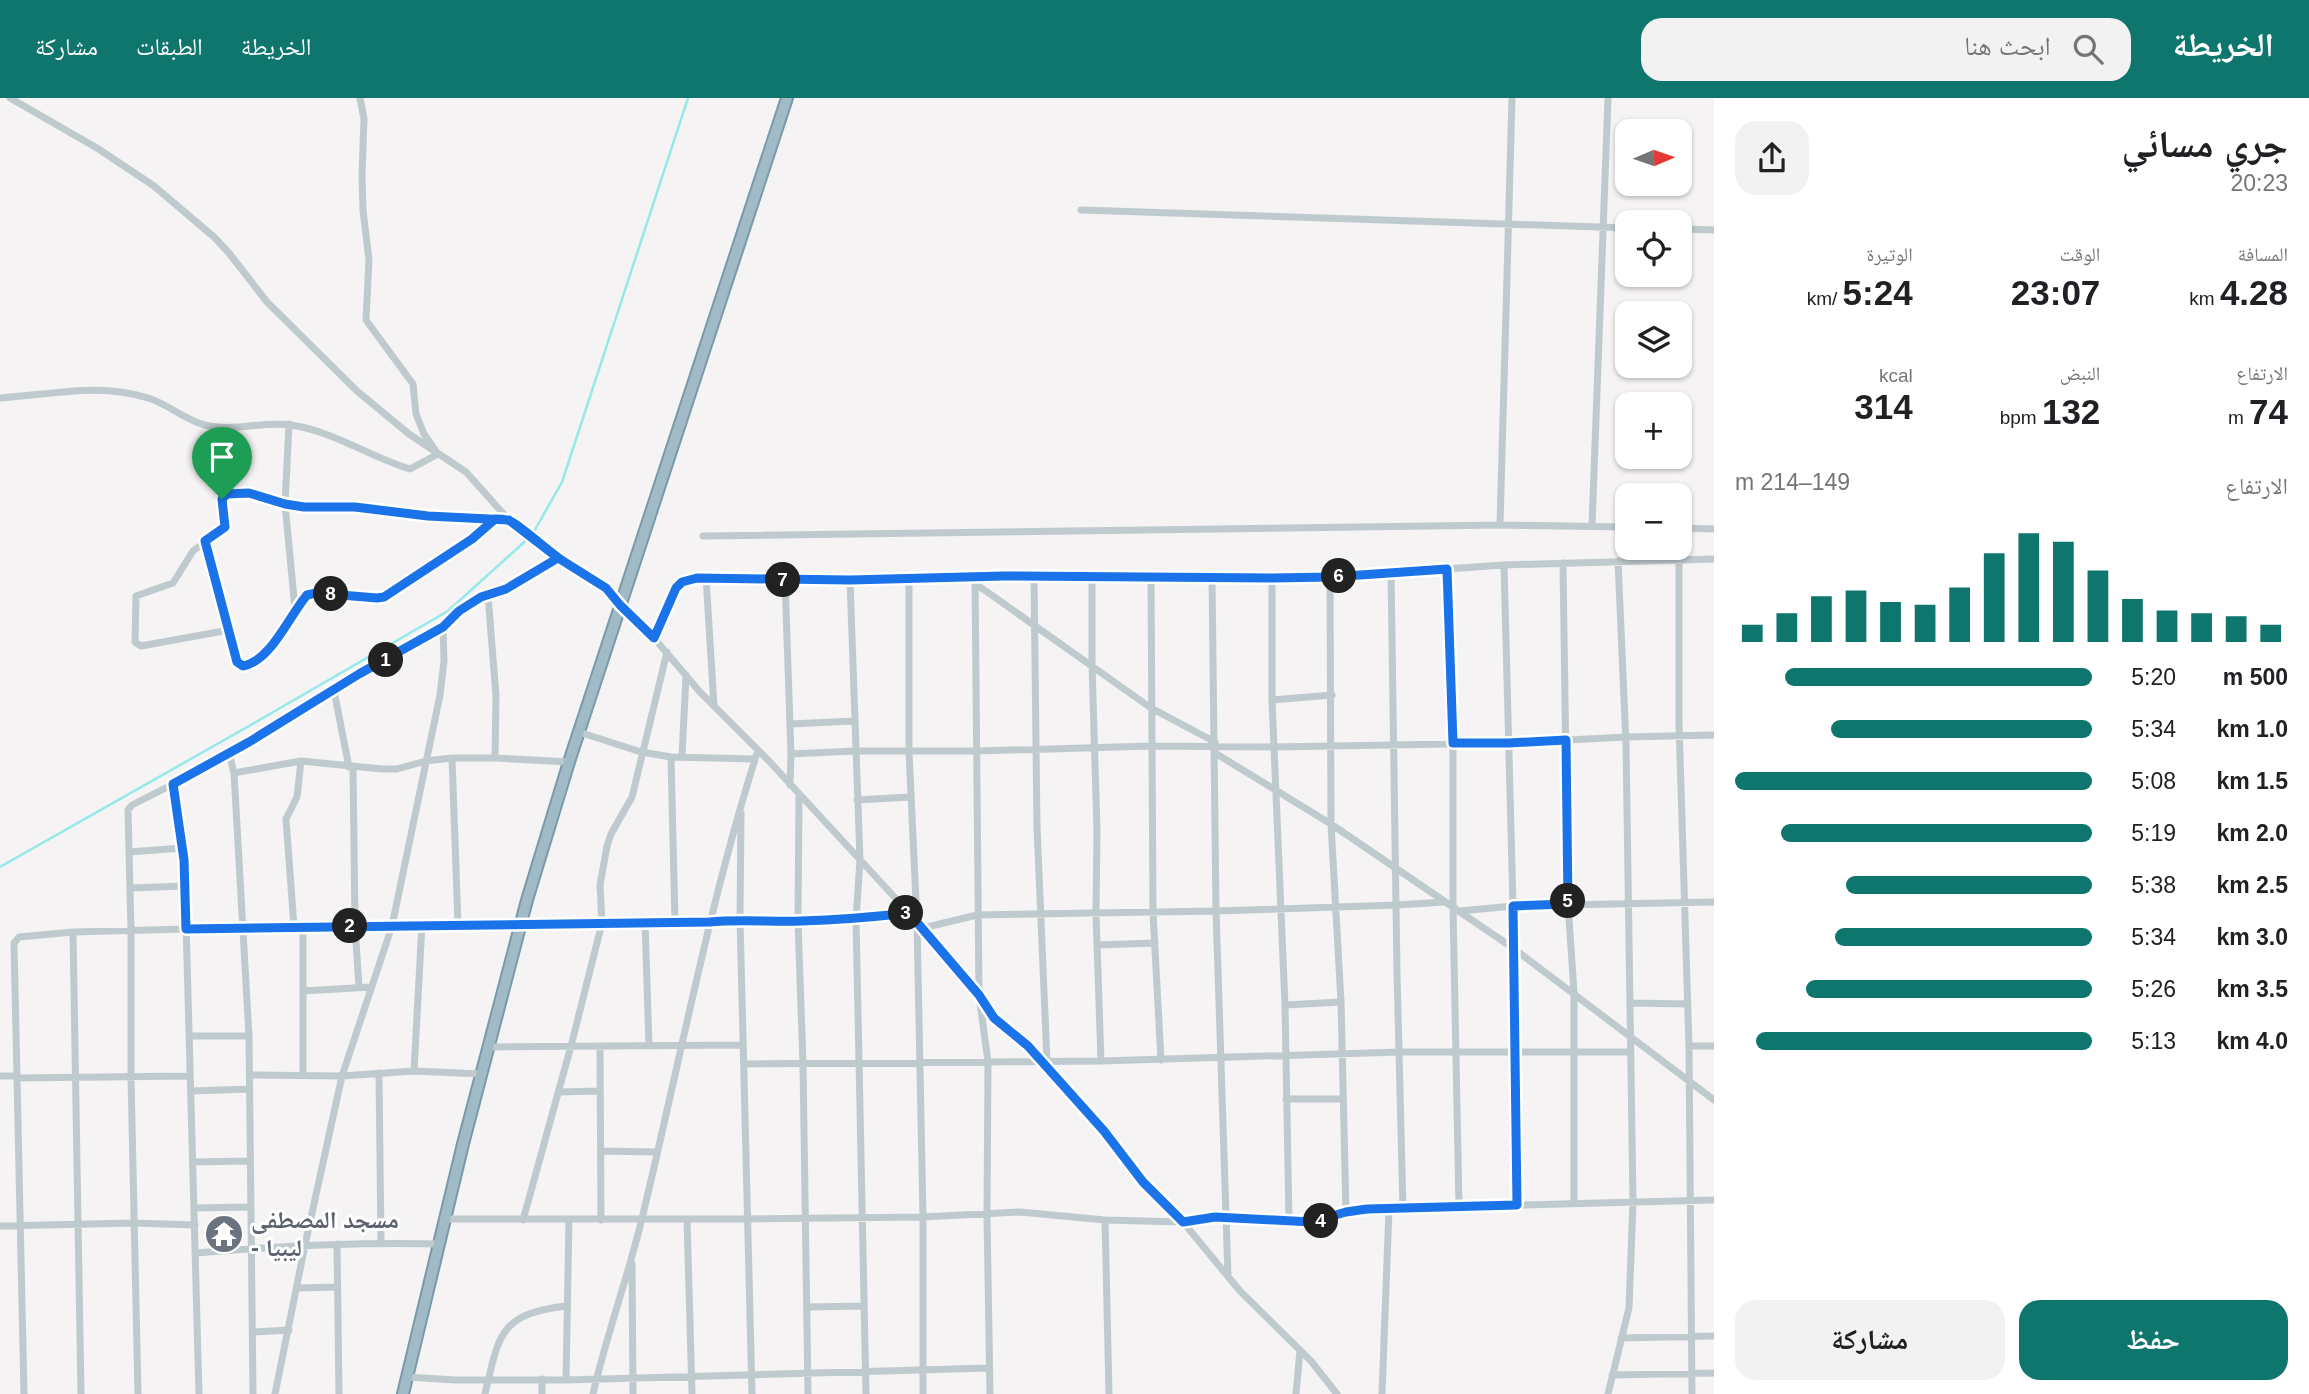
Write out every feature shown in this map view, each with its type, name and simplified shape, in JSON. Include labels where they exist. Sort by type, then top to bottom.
[{"type":"highway","points":[[403,1394],[487,1047],[520,923],[569,762],[787,98]]},
{"type":"street","points":[[10,98],[97,148],[154,186],[214,237],[267,302],[386,416],[467,472],[509,520],[558,558],[606,588],[923,928],[979,995],[994,1018],[1044,1061],[1104,1131],[1143,1182],[1183,1222],[1255,1307],[1323,1374],[1337,1394]]},
{"type":"street","points":[[360,98],[364,118],[363,210],[369,260],[366,320],[413,384],[416,414],[438,454]]},
{"type":"street","points":[[1500,524],[1512,98]]},
{"type":"street","points":[[1592,526],[1608,98]]},
{"type":"street","points":[[1081,210],[1615,227]]},
{"type":"street","points":[[1692,229],[1714,230]]},
{"type":"street","points":[[0,398],[60,391],[104,391],[146,397],[205,425],[289,424],[349,443],[410,469],[438,454]]},
{"type":"street","points":[[289,424],[285,504],[295,609]]},
{"type":"street","points":[[229,630],[141,646],[135,642],[136,596],[173,583],[190,554],[225,527],[222,499],[225,495],[249,493],[285,504],[310,507],[355,507],[428,516],[509,520]]},
{"type":"street","points":[[205,541],[238,664],[247,666],[263,655],[307,595],[312,593],[384,597],[472,539],[495,519]]},
{"type":"street","points":[[703,537],[1500,524],[1615,527]]},
{"type":"street","points":[[1692,528],[1714,529]]},
{"type":"street","points":[[138,1394],[127,813],[130,807],[229,753],[443,627],[459,611],[481,597],[506,589],[558,558]]},
{"type":"street","points":[[654,638],[676,588],[689,579],[706,577],[785,580],[975,580],[1034,576],[1331,577],[1504,565],[1714,559]]},
{"type":"street","points":[[1608,1394],[1629,1308],[1633,1202],[1626,737],[1618,561]]},
{"type":"street","points":[[1679,561],[1680,736],[1689,1046],[1692,1394]]},
{"type":"street","points":[[1563,563],[1568,904],[1574,992],[1574,1203]]},
{"type":"street","points":[[1504,565],[1517,1205]]},
{"type":"street","points":[[1447,569],[1453,743],[1459,1208]]},
{"type":"street","points":[[1391,572],[1403,1209]]},
{"type":"street","points":[[1034,576],[1044,1061]]},
{"type":"street","points":[[1092,576],[1096,914],[1101,1061]]},
{"type":"street","points":[[1151,576],[1153,912],[1161,1060]]},
{"type":"street","points":[[706,577],[715,707]]},
{"type":"street","points":[[1212,577],[1216,911],[1228,1277]]},
{"type":"street","points":[[1331,577],[1331,824],[1340,1002],[1346,1212]]},
{"type":"street","points":[[1272,578],[1272,700],[1285,1004],[1289,1221]]},
{"type":"street","points":[[909,579],[909,752],[917,922],[923,1217],[923,1394]]},
{"type":"street","points":[[785,580],[790,785]]},
{"type":"street","points":[[850,580],[860,860],[856,919],[866,1394]]},
{"type":"street","points":[[975,580],[1151,708],[1215,747],[1513,948],[1714,1100]]},
{"type":"street","points":[[975,580],[979,995],[988,1062],[989,1394]]},
{"type":"street","points":[[488,595],[496,696],[495,758]]},
{"type":"street","points":[[275,1394],[342,1076],[392,926],[442,685],[443,627]]},
{"type":"street","points":[[523,1220],[602,923],[600,885],[607,846],[632,797],[667,652]]},
{"type":"street","points":[[682,757],[686,675]]},
{"type":"street","points":[[334,691],[351,767],[359,987]]},
{"type":"street","points":[[1272,700],[1332,695]]},
{"type":"street","points":[[790,724],[854,721]]},
{"type":"street","points":[[579,732],[641,752],[671,757],[755,759]]},
{"type":"street","points":[[791,754],[1152,746],[1509,743],[1714,735]]},
{"type":"street","points":[[593,1394],[641,1220],[709,922],[741,802],[758,750]]},
{"type":"street","points":[[229,753],[234,773],[249,1036],[253,1394]]},
{"type":"street","points":[[671,757],[676,922]]},
{"type":"street","points":[[452,758],[458,924]]},
{"type":"street","points":[[234,773],[301,761],[397,769],[426,761],[452,758],[569,762]]},
{"type":"street","points":[[294,927],[286,819],[297,797],[301,761]]},
{"type":"street","points":[[173,784],[186,886],[199,1394]]},
{"type":"street","points":[[799,795],[798,921],[808,1394]]},
{"type":"street","points":[[857,800],[911,797]]},
{"type":"street","points":[[741,802],[740,919],[752,1394]]},
{"type":"street","points":[[129,852],[182,848]]},
{"type":"street","points":[[130,888],[186,886]]},
{"type":"street","points":[[923,928],[977,915],[1216,911],[1445,902]]},
{"type":"street","points":[[1456,909],[1714,902]]},
{"type":"street","points":[[24,1394],[14,943],[19,937],[73,932],[186,929],[709,922],[740,919],[798,921],[856,919],[909,913]]},
{"type":"street","points":[[645,922],[649,1046]]},
{"type":"street","points":[[414,1072],[422,925]]},
{"type":"street","points":[[303,927],[303,1075]]},
{"type":"street","points":[[73,932],[81,1394]]},
{"type":"street","points":[[1097,945],[1155,943]]},
{"type":"street","points":[[303,991],[371,987]]},
{"type":"street","points":[[1285,1004],[1340,1002]]},
{"type":"street","points":[[1631,1003],[1688,1004]]},
{"type":"street","points":[[190,1035],[249,1036]]},
{"type":"street","points":[[487,1047],[743,1045]]},
{"type":"street","points":[[600,1046],[601,1220]]},
{"type":"street","points":[[1689,1046],[1714,1046]]},
{"type":"street","points":[[744,1064],[1161,1060],[1399,1052],[1631,1052]]},
{"type":"street","points":[[250,1075],[342,1076],[414,1072],[481,1074]]},
{"type":"street","points":[[379,1073],[381,1243]]},
{"type":"street","points":[[0,1076],[190,1076]]},
{"type":"street","points":[[191,1090],[250,1089]]},
{"type":"street","points":[[559,1092],[600,1091]]},
{"type":"street","points":[[1286,1099],[1342,1099]]},
{"type":"street","points":[[601,1151],[657,1152]]},
{"type":"street","points":[[193,1162],[250,1161]]},
{"type":"street","points":[[445,1219],[863,1218],[1037,1212],[1105,1220],[1183,1222],[1215,1217],[1318,1222],[1346,1212],[1388,1209],[1714,1200]]},
{"type":"street","points":[[194,1208],[250,1207]]},
{"type":"street","points":[[1382,1394],[1388,1209]]},
{"type":"street","points":[[687,1219],[692,1394]]},
{"type":"street","points":[[566,1380],[569,1220]]},
{"type":"street","points":[[1105,1220],[1109,1394]]},
{"type":"street","points":[[0,1226],[195,1224]]},
{"type":"street","points":[[337,1244],[339,1394]]},
{"type":"street","points":[[196,1253],[305,1245],[439,1244]]},
{"type":"street","points":[[632,1253],[633,1394]]},
{"type":"street","points":[[297,1288],[337,1287]]},
{"type":"street","points":[[485,1394],[502,1335],[513,1322],[528,1313],[566,1306]]},
{"type":"street","points":[[807,1307],[864,1306]]},
{"type":"street","points":[[253,1332],[289,1330]]},
{"type":"street","points":[[1620,1338],[1714,1336]]},
{"type":"street","points":[[1296,1394],[1300,1350]]},
{"type":"street","points":[[407,1377],[566,1380],[989,1368]]},
{"type":"street","points":[[1612,1375],[1714,1373]]},
{"type":"street","points":[[542,1380],[542,1394]]},
{"type":"waterway","points":[[0,867],[448,611],[532,535],[562,482],[688,98]]},
{"type":"place","name":"مسجد المصطفى - ليبيا","points":[[224,1234]]},
{"type":"route","points":[[222,499],[225,527],[205,541],[237,662],[243,666],[263,655],[307,595],[316,593],[384,597],[472,539],[495,519],[509,520],[546,550],[558,558],[602,584],[654,638],[676,588],[689,579],[706,577],[785,580],[1003,576],[1272,578],[1447,569],[1453,743],[1566,740],[1568,904],[1513,906],[1517,1205],[1367,1209],[1346,1212],[1318,1222],[1215,1217],[1183,1222],[1143,1182],[1104,1131],[1028,1046],[994,1018],[979,995],[909,913],[856,919],[798,921],[740,919],[709,922],[186,929],[184,860],[173,784],[443,627],[459,611],[481,597],[506,589],[558,558],[509,520],[495,519],[459,518],[428,516],[355,507],[294,506],[249,493],[227,494],[222,499]]}]
